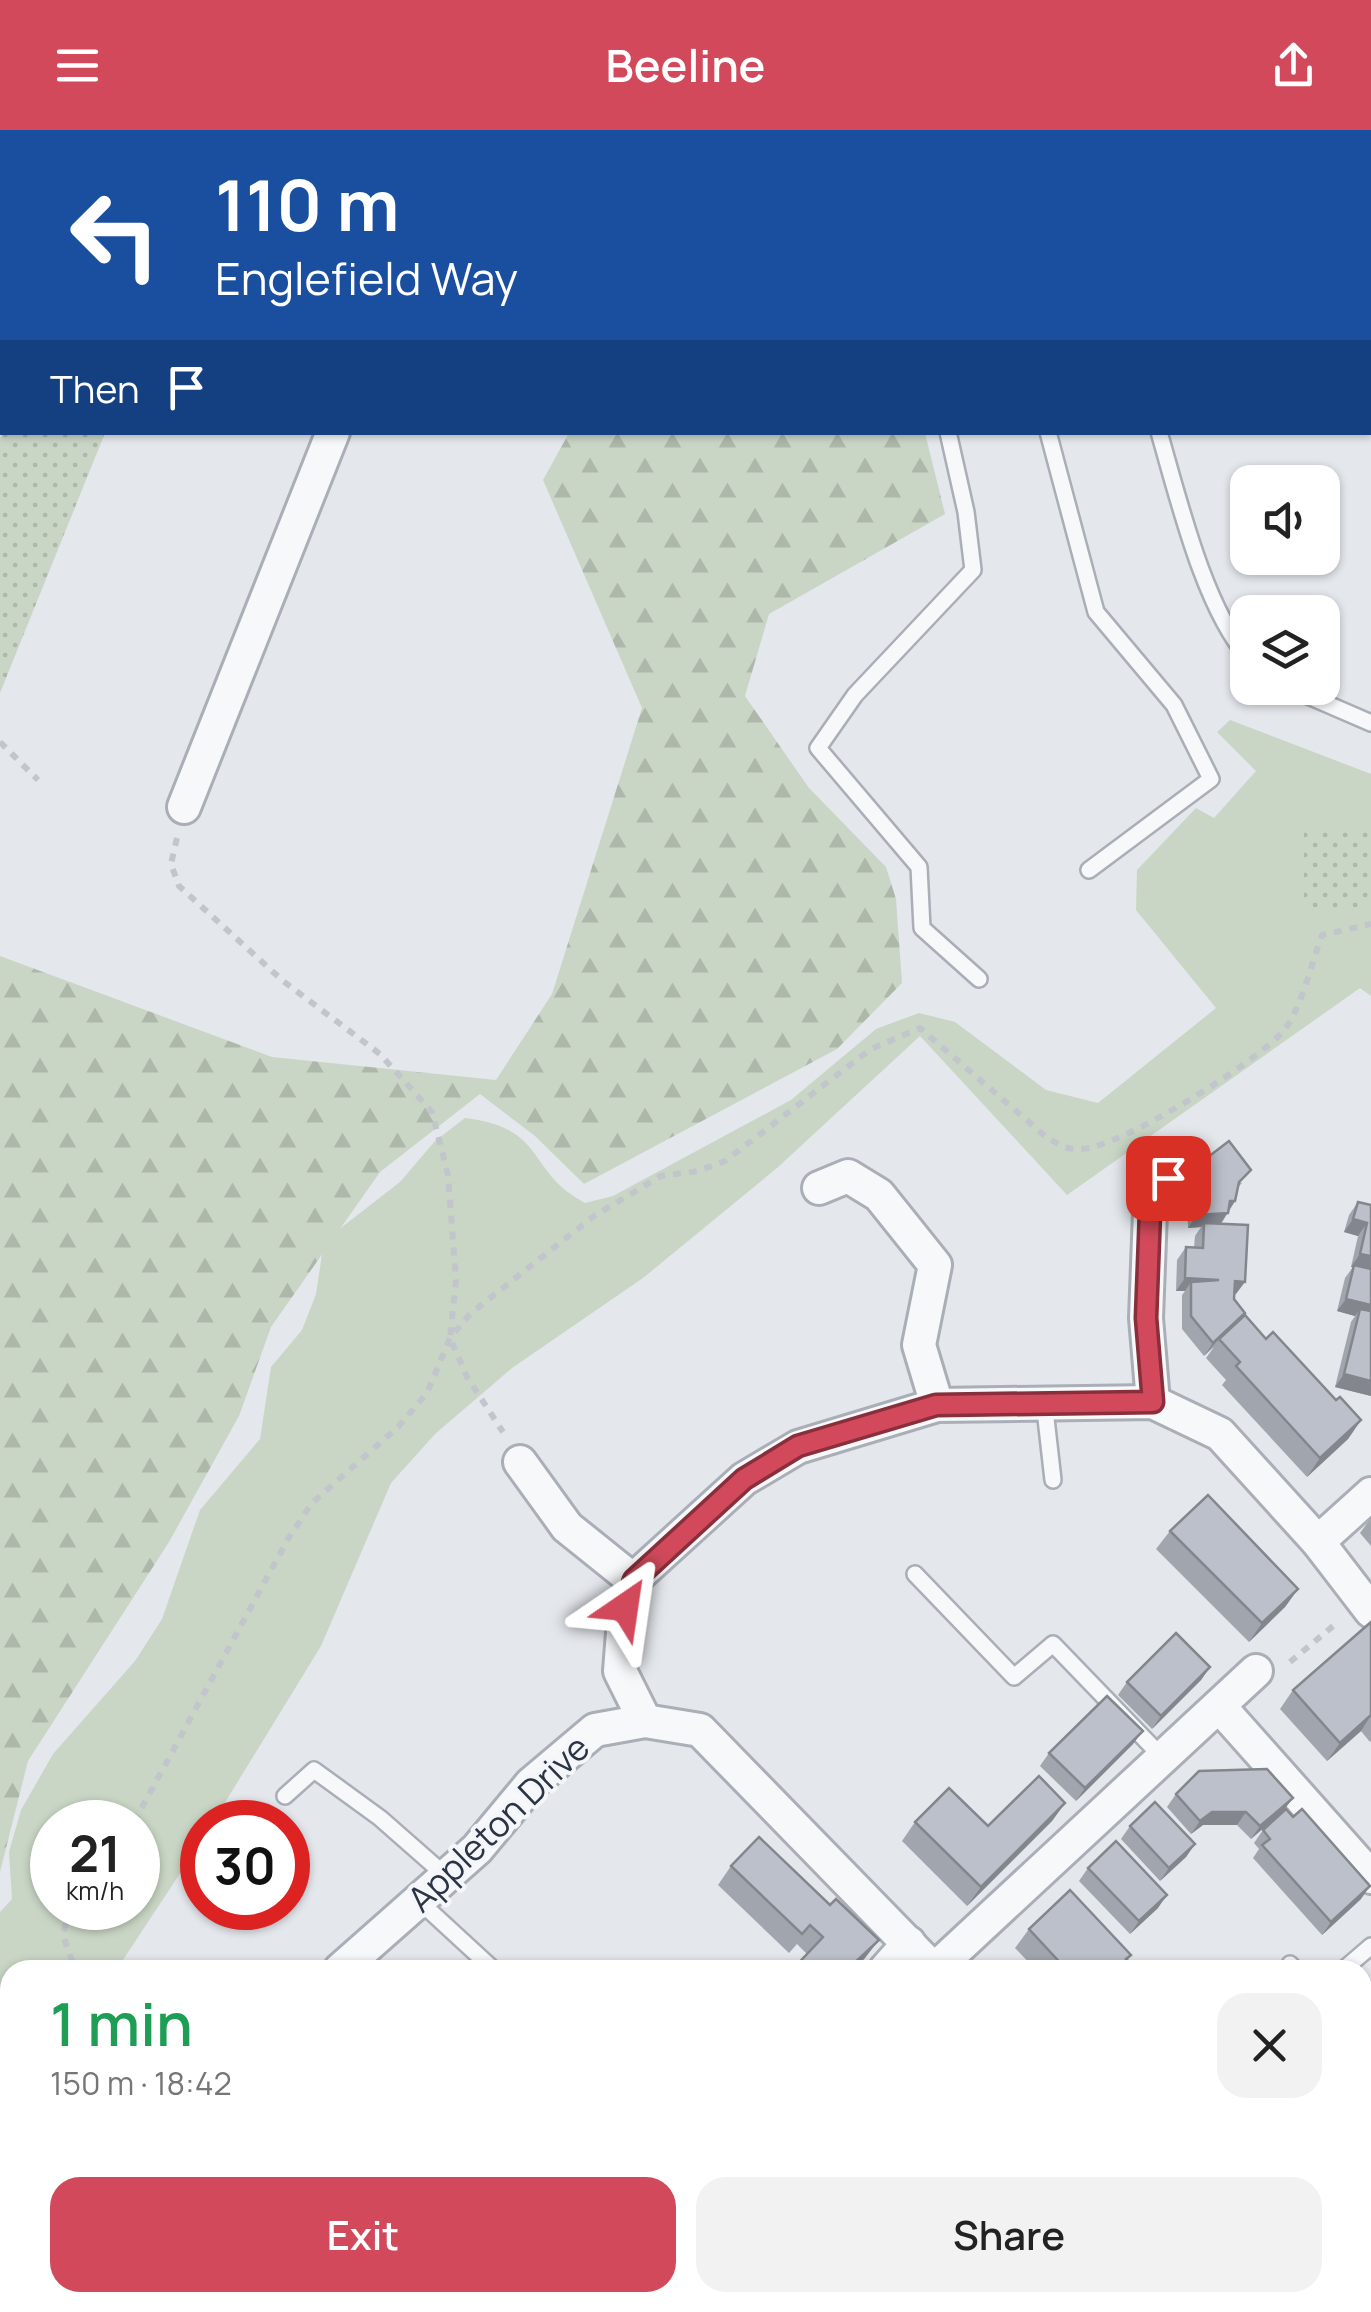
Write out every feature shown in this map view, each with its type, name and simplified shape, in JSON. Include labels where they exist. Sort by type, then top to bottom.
[{"type":"street","points":[[184,807],[333,435]]},
{"type":"street","points":[[819,1188],[848,1176],[879,1195],[936,1265],[920,1345],[936,1405]]},
{"type":"street","points":[[1153,1402],[1146,1318],[1150,1212],[1168,1178]]},
{"type":"street","points":[[645,1722],[620,1671],[625,1607],[634,1580],[744,1479],[798,1446],[936,1405],[1044,1400],[1153,1402],[1220,1434],[1318,1542],[1366,1607]]},
{"type":"street","points":[[520,1462],[567,1527],[634,1580]]},
{"type":"street","points":[[1318,1542],[1371,1494]]},
{"type":"street","points":[[945,1960],[1256,1671]]},
{"type":"street","points":[[1219,1706],[1371,1877]]},
{"type":"street","name":"Appleton Drive","points":[[351,1960],[478,1849],[531,1784],[595,1730],[645,1722],[700,1730],[925,1960]]},
{"type":"street","points":[[895,1960],[909,1943]]},
{"type":"lane","points":[[949,435],[974,570],[855,695],[818,748],[919,867],[922,928],[979,979]]},
{"type":"lane","points":[[1049,435],[1096,612],[1174,705],[1211,778],[1089,870]]},
{"type":"lane","points":[[1159,435],[1216,606],[1230,636]]},
{"type":"lane","points":[[1330,705],[1371,722]]},
{"type":"lane","points":[[1044,1400],[1053,1480]]},
{"type":"lane","points":[[916,1574],[1014,1677],[1052,1644],[1162,1758]]},
{"type":"lane","points":[[285,1796],[314,1770],[380,1818],[446,1876]]},
{"type":"lane","points":[[418,1900],[483,1960]]},
{"type":"path","points":[[0,742],[38,780]]},
{"type":"path","points":[[146,1800],[288,1539],[312,1503],[398,1427],[427,1394],[450,1338],[456,1280],[448,1175],[432,1112],[380,1054],[282,981],[179,886],[170,864],[184,807]]},
{"type":"path","points":[[450,1338],[470,1314],[594,1216],[661,1176],[698,1171],[725,1161],[871,1048],[920,1028],[1044,1136],[1061,1146],[1081,1150],[1142,1128],[1265,1049],[1286,1027],[1322,935],[1371,924]]},
{"type":"path","points":[[450,1338],[467,1377],[520,1462]]},
{"type":"path","points":[[1256,1671],[1278,1672],[1366,1607]]},
{"type":"path","points":[[64,1930],[72,1960]]},
{"type":"green space","points":[[104,435],[0,693],[0,438]]},
{"type":"green space","points":[[568,435],[925,435],[945,514],[769,614],[745,696],[809,788],[886,867],[896,899],[902,983],[837,1049],[584,1184],[535,1136],[480,1094],[380,1172],[271,1327],[239,1416],[169,1542],[28,1761],[0,1872],[0,956],[272,1057],[496,1080],[552,994],[642,708],[543,480]]},
{"type":"green space","points":[[1230,720],[1371,774],[1371,827],[1304,827],[1304,911],[1371,911],[1371,996],[1360,988],[1067,1195],[920,1036],[777,1168],[643,1278],[512,1368],[435,1434],[391,1483],[321,1646],[226,1800],[180,1800],[180,1873],[160,1904],[160,1800],[30,1800],[30,1930],[143,1930],[123,1960],[0,1960],[0,1912],[12,1899],[9,1852],[21,1810],[53,1754],[135,1661],[162,1619],[200,1510],[260,1439],[271,1367],[302,1330],[316,1294],[324,1241],[400,1182],[435,1141],[465,1118],[510,1131],[524,1141],[566,1191],[585,1203],[613,1196],[791,1100],[876,1029],[919,1013],[955,1022],[1046,1090],[1098,1103],[1216,1008],[1136,910],[1137,870],[1196,808],[1214,818],[1256,771],[1217,732]]},
{"type":"green space","points":[[1304,827],[1371,827],[1371,911],[1304,911]]},
{"type":"building","points":[[1229,1141],[1251,1170],[1239,1182],[1228,1213],[1197,1215],[1195,1167]]},
{"type":"building","points":[[1358,1202],[1371,1205],[1371,1256],[1360,1254],[1367,1223],[1353,1219]]},
{"type":"building","points":[[1204,1223],[1248,1225],[1245,1282],[1235,1281],[1234,1299],[1245,1313],[1213,1343],[1191,1316],[1191,1282],[1219,1280],[1185,1278],[1186,1247],[1203,1248]]},
{"type":"building","points":[[1354,1265],[1371,1269],[1371,1305],[1346,1299]]},
{"type":"building","points":[[1360,1309],[1371,1311],[1371,1381],[1344,1374]]},
{"type":"building","points":[[1245,1315],[1266,1339],[1273,1332],[1336,1400],[1340,1397],[1361,1420],[1320,1458],[1236,1366],[1240,1362],[1219,1339]]},
{"type":"building","points":[[1208,1495],[1298,1589],[1262,1623],[1170,1531]]},
{"type":"building","points":[[1371,1622],[1371,1715],[1340,1743],[1293,1690]]},
{"type":"building","points":[[1176,1633],[1210,1667],[1161,1716],[1127,1682]]},
{"type":"building","points":[[1107,1696],[1143,1731],[1085,1788],[1049,1753]]},
{"type":"building","points":[[1267,1769],[1293,1798],[1260,1826],[1246,1812],[1212,1812],[1200,1821],[1176,1794],[1199,1771]]},
{"type":"building","points":[[1039,1776],[1065,1803],[981,1887],[915,1822],[949,1788],[988,1826]]},
{"type":"building","points":[[1155,1802],[1195,1844],[1169,1868],[1130,1826]]},
{"type":"building","points":[[1286,1809],[1293,1817],[1302,1809],[1370,1886],[1331,1922],[1262,1845],[1270,1839],[1263,1830]]},
{"type":"building","points":[[759,1837],[830,1905],[836,1899],[879,1940],[858,1960],[801,1960],[823,1937],[810,1925],[802,1934],[731,1866]]},
{"type":"building","points":[[1116,1841],[1167,1895],[1139,1921],[1088,1868]]},
{"type":"building","points":[[1070,1890],[1131,1955],[1127,1960],[1058,1960],[1029,1929]]},
{"type":"route","points":[[625,1607],[634,1580],[744,1479],[798,1446],[936,1405],[1044,1400],[1153,1402],[1146,1318],[1150,1212],[1168,1178]]}]
